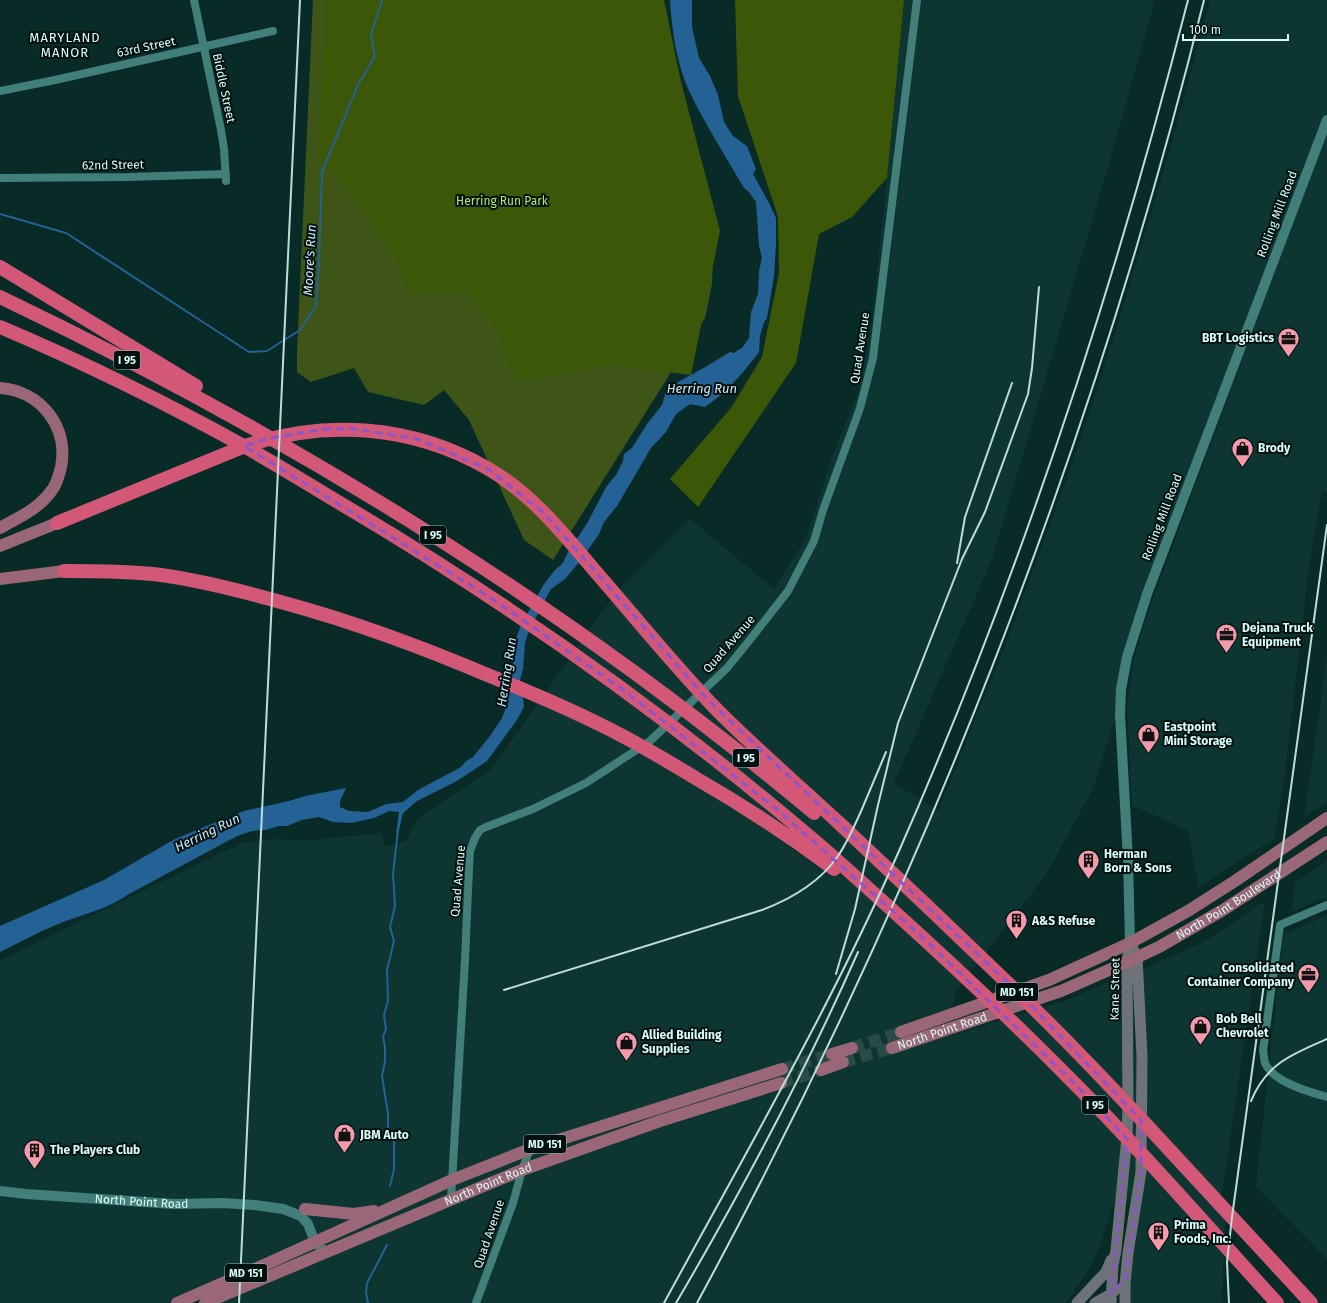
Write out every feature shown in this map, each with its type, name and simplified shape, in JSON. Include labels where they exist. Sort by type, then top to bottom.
[{"type":"highway","points":[[0,267],[252,424]]},
{"type":"highway","name":"I 95","points":[[0,298],[252,424],[294,452],[414,523],[503,580],[634,673],[781,785],[976,954],[1023,997],[1091,1066],[1311,1303]]},
{"type":"highway","name":"I 95","points":[[0,327],[119,381],[251,450],[361,516],[491,598],[622,689],[709,756],[819,845],[920,935],[1003,1013],[1075,1084],[1277,1303]]},
{"type":"highway","points":[[56,523],[219,456],[266,439],[295,433],[323,429],[355,429],[397,434],[441,446],[471,460],[508,482],[544,513],[571,542],[671,659],[723,715],[976,954]]},
{"type":"highway","points":[[64,571],[94,571],[158,575],[213,584],[243,591],[362,626],[458,662],[544,698],[659,756],[764,820],[813,853],[920,935]]},
{"type":"main road","points":[[0,388],[14,390],[37,401],[54,421],[60,433],[63,447],[59,476],[53,489],[44,501],[33,510],[0,528]]},
{"type":"main road","points":[[0,546],[56,523]]},
{"type":"main road","points":[[0,579],[64,571]]},
{"type":"main road","name":"North Point Boulevard","points":[[1130,943],[1188,911],[1235,881],[1327,818]]},
{"type":"main road","name":"North Point Boulevard","points":[[1132,960],[1159,947],[1224,910],[1327,842]]},
{"type":"main road","name":"North Point Road","points":[[901,1032],[1049,980],[1130,943]]},
{"type":"main road","name":"Kane Street","points":[[1125,1303],[1129,1246],[1141,1172],[1142,1056],[1130,943]]},
{"type":"main road","name":"North Point Road","points":[[892,1048],[1061,991],[1132,960]]},
{"type":"main road","name":"Kane Street","points":[[1111,1298],[1127,1137],[1132,960]]},
{"type":"main road","points":[[1026,988],[1031,1001]]},
{"type":"main road","points":[[832,1054],[852,1048]]},
{"type":"main road","points":[[820,1070],[843,1062]]},
{"type":"main road","name":"North Point Road","points":[[315,1242],[452,1180],[530,1149],[782,1069]]},
{"type":"main road","name":"North Point Road","points":[[325,1252],[522,1170],[680,1115],[781,1083]]},
{"type":"main road","points":[[676,1103],[680,1115]]},
{"type":"main road","points":[[615,1122],[618,1136]]},
{"type":"main road","points":[[305,1209],[354,1214],[371,1212],[392,1206]]},
{"type":"main road","name":"MD 151","points":[[176,1303],[315,1242]]},
{"type":"main road","points":[[1080,1300],[1106,1272],[1116,1250]]},
{"type":"main road","name":"MD 151","points":[[205,1303],[325,1252]]},
{"type":"main road","points":[[1095,1303],[1111,1298],[1126,1278]]},
{"type":"main road","points":[[1080,1300],[1097,1290],[1103,1290],[1111,1298],[1125,1303]]},
{"type":"street","name":"Biddle Street","points":[[194,0],[221,130],[226,177]]},
{"type":"street","name":"Quad Avenue","points":[[451,1199],[469,868],[472,844],[478,834],[486,827],[533,809],[586,782],[650,741],[727,668],[788,591],[801,568],[814,541],[823,510],[860,408],[870,370],[917,0]]},
{"type":"street","name":"63rd Street","points":[[0,90],[273,31]]},
{"type":"street","name":"Rolling Mill Road","points":[[1130,943],[1128,860],[1120,715],[1121,689],[1127,657],[1147,594],[1327,120]]},
{"type":"street","name":"62nd Street","points":[[0,178],[226,177]]},
{"type":"street","points":[[1327,905],[1280,925],[1263,1051],[1265,1063],[1275,1074],[1286,1082],[1303,1091],[1327,1097]]},
{"type":"street","name":"Quad Avenue","points":[[476,1303],[513,1203],[522,1170],[530,1149]]},
{"type":"street","name":"North Point Road","points":[[0,1191],[174,1204],[255,1204],[283,1209],[305,1209]]},
{"type":"street","name":"North Point Road","points":[[283,1209],[301,1216],[308,1224],[315,1242],[325,1252]]},
{"type":"highlighted area","points":[[323,429],[355,429],[417,439],[488,469],[544,513],[707,699],[1023,997],[1141,1120],[1141,1172],[1126,1278],[1111,1294],[1127,1139],[1075,1084],[920,935],[774,807],[622,689],[491,598],[244,446],[266,439]]},
{"type":"shaded area","points":[[904,0],[1155,0],[1108,167],[992,559],[894,783],[938,811],[1006,643],[1070,470],[1118,324],[1162,176],[1210,0],[1327,0],[1327,493],[1322,490],[1308,575],[1285,773],[1274,839],[1198,887],[1189,831],[1132,805],[1127,704],[1134,660],[1144,623],[1251,336],[1265,274],[1144,593],[1117,712],[1093,788],[1047,873],[956,991],[946,1037],[1068,1000],[1119,977],[1150,966],[1204,942],[1265,901],[1225,1174],[1219,1205],[1226,1206],[1223,1303],[1129,1303],[1130,1268],[1140,1203],[1115,1199],[1100,1246],[1093,1262],[1065,1303],[220,1303],[225,1300],[227,1274],[166,1303],[0,1303],[0,960],[242,843],[273,839],[313,840],[381,833],[385,847],[406,841],[415,823],[428,811],[491,770],[617,591],[690,519],[774,589],[806,538],[834,451],[859,391],[872,323]]},
{"type":"shaded area","points":[[1327,656],[1327,803],[1304,817]]},
{"type":"shaded area","points":[[1327,861],[1327,897],[1291,912],[1295,883]]},
{"type":"shaded area","points":[[1327,915],[1327,1259],[1256,1187],[1283,935]]},
{"type":"green space","name":"Herring Run Park","points":[[313,0],[656,0],[714,238],[712,284],[705,318],[553,560],[524,540],[469,420],[444,390],[424,405],[368,392],[354,368],[311,382],[297,372]]},
{"type":"green space","name":"Herring Run Park","points":[[325,0],[664,0],[681,82],[720,231],[691,375],[611,365],[515,381],[500,334],[466,291],[410,293],[394,255],[318,154]]},
{"type":"green space","points":[[735,0],[904,0],[887,178],[852,217],[819,234],[796,363],[698,507],[670,479],[731,408],[762,357],[779,273],[778,217],[738,96]]},
{"type":"water","name":"Herring Run","points":[[670,0],[692,0],[692,27],[699,58],[710,76],[718,95],[724,122],[733,136],[747,146],[756,169],[753,174],[776,218],[774,276],[767,318],[764,322],[760,336],[759,352],[744,371],[725,392],[705,407],[690,404],[676,414],[666,432],[651,448],[617,506],[604,522],[599,534],[581,560],[565,579],[551,589],[529,630],[525,643],[523,669],[518,688],[523,698],[524,707],[517,720],[487,761],[457,781],[417,801],[403,813],[399,830],[396,834],[399,812],[389,811],[374,818],[351,823],[333,822],[319,817],[302,820],[287,826],[252,831],[237,836],[112,904],[67,920],[0,952],[0,926],[104,880],[175,839],[244,811],[305,796],[346,788],[340,801],[340,807],[349,811],[368,812],[386,804],[403,802],[418,790],[461,767],[466,761],[473,757],[490,736],[502,718],[508,702],[506,693],[509,686],[513,663],[512,650],[521,625],[544,584],[555,570],[563,563],[568,552],[588,522],[606,487],[616,475],[623,461],[624,454],[632,448],[647,424],[662,405],[666,391],[669,387],[730,352],[733,353],[742,348],[749,338],[751,312],[758,294],[759,271],[762,258],[759,246],[756,202],[744,188],[704,119],[686,84],[676,49]]},
{"type":"waterway","name":"Moore's Run","points":[[0,214],[66,233],[249,352],[267,351],[300,330],[316,306],[322,172],[358,85],[375,56],[371,35],[382,0]]},
{"type":"waterway","points":[[390,1186],[394,1169],[394,1142],[388,1133],[388,1114],[382,1076],[385,1061],[383,1036],[386,1030],[384,1015],[388,1001],[387,970],[394,941],[390,927],[395,906],[393,874],[398,830]]},
{"type":"waterway","points":[[368,1303],[366,1293],[367,1283],[387,1245]]},
{"type":"tunnel","points":[[852,1048],[901,1032]]},
{"type":"tunnel","points":[[843,1062],[892,1048]]},
{"type":"tunnel","points":[[782,1069],[832,1054]]},
{"type":"tunnel","points":[[781,1083],[821,1070]]},
{"type":"railway","points":[[239,1303],[300,0]]},
{"type":"railway","points":[[664,1303],[816,1023],[873,909],[943,747],[985,643],[1061,431],[1096,324],[1129,217],[1188,0]]},
{"type":"railway","points":[[697,1303],[778,1148],[854,990],[925,830],[992,668],[1053,503],[1109,337],[1159,169],[1204,0]]},
{"type":"railway","points":[[836,974],[855,909],[898,723],[962,559],[985,512],[1028,394],[1032,368],[1039,287]]},
{"type":"railway","points":[[957,563],[965,517],[1012,383]]},
{"type":"railway","points":[[1229,1303],[1227,1262],[1232,1217],[1327,525]]},
{"type":"railway","points":[[504,990],[762,910],[784,901],[804,889],[823,874],[845,845],[886,752]]},
{"type":"railway","points":[[676,1303],[725,1217],[795,1086],[858,952]]},
{"type":"railway","points":[[1251,1101],[1257,1088],[1272,1069],[1292,1055],[1327,1039]]},
{"type":"place","name":"BBT Logistics","points":[[1289,358]]},
{"type":"place","name":"Brody","points":[[1242,468]]},
{"type":"place","name":"Dejana Truck Equipment","points":[[1226,654]]},
{"type":"place","name":"Eastpoint Mini Storage","points":[[1148,754]]},
{"type":"place","name":"Herman Born & Sons","points":[[1089,880]]},
{"type":"place","name":"A&S Refuse","points":[[1016,940]]},
{"type":"place","name":"Consolidated Container Company","points":[[1309,994]]},
{"type":"place","name":"Bob Bell Chevrolet","points":[[1200,1046]]},
{"type":"place","name":"Allied Building Supplies","points":[[626,1062]]},
{"type":"place","name":"JBM Auto","points":[[344,1154]]},
{"type":"place","name":"The Players Club","points":[[35,1170]]},
{"type":"place","name":"Prima Foods, Inc.","points":[[1159,1252]]},
{"type":"district","name":"MARYLAND MANOR","points":[[65,44]]}]
